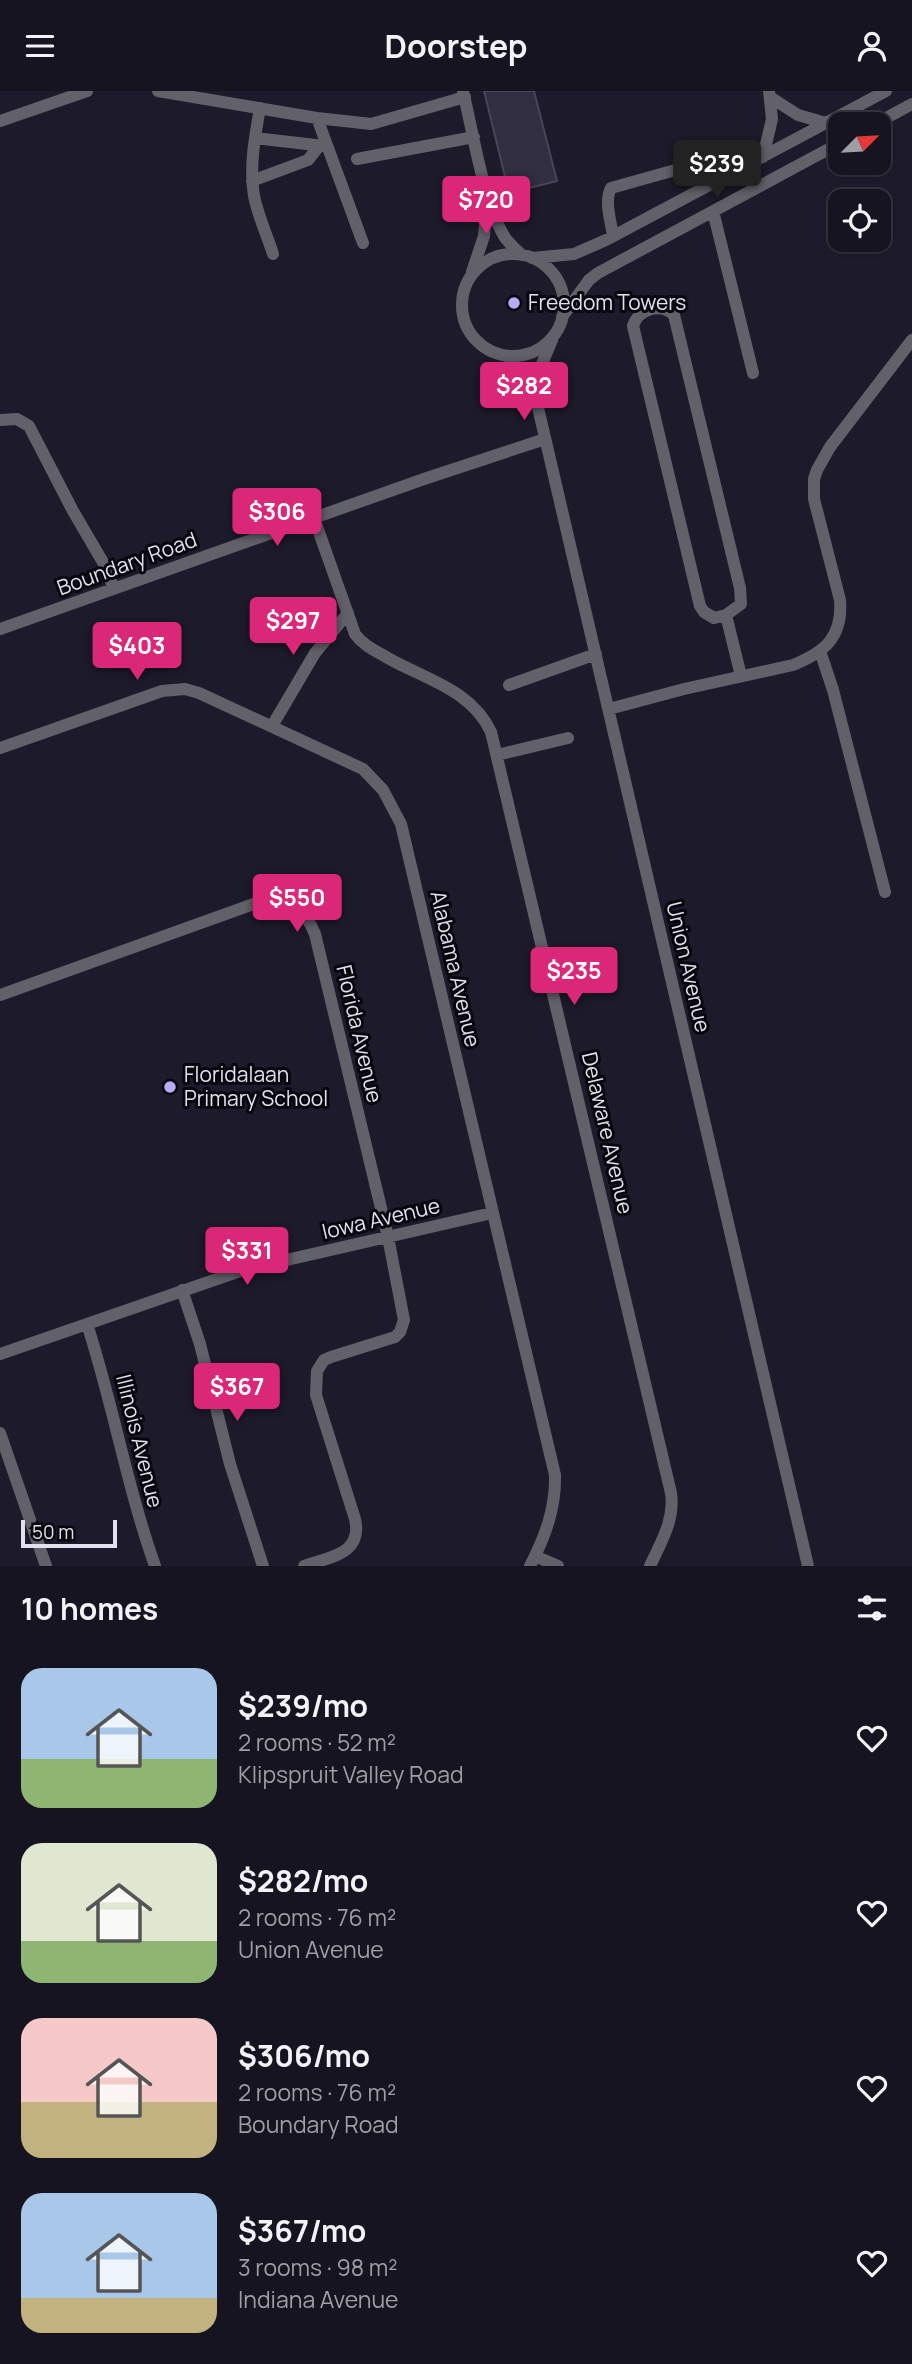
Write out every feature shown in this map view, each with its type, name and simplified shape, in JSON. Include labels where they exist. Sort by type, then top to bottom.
[{"type":"street","points":[[0,121],[87,91]]},
{"type":"street","points":[[158,91],[317,118],[379,124],[464,94],[488,194],[502,231],[508,242],[550,271],[561,289],[562,317]]},
{"type":"street","points":[[470,276],[480,265],[507,254],[527,257],[574,254],[613,236],[886,91]]},
{"type":"street","points":[[769,94],[798,115],[826,123]]},
{"type":"street","points":[[763,157],[771,128],[769,94]]},
{"type":"street","points":[[891,115],[912,104]]},
{"type":"street","points":[[260,108],[255,138],[254,197],[273,254]]},
{"type":"street","points":[[317,118],[323,146],[363,243]]},
{"type":"street","points":[[357,159],[474,137]]},
{"type":"street","points":[[255,138],[323,146]]},
{"type":"street","points":[[253,181],[308,160],[323,146]]},
{"type":"street","points":[[488,194],[484,236],[463,292],[462,310],[466,327],[476,341],[491,351],[508,356],[521,355],[546,344],[589,280],[598,273],[828,149]]},
{"type":"street","points":[[613,236],[608,200],[608,191],[611,188],[704,162],[710,163],[724,177]]},
{"type":"street","points":[[713,211],[753,373]]},
{"type":"street","points":[[652,308],[667,310],[674,316],[740,588],[741,604],[726,615],[714,618],[704,612],[701,606],[633,326],[635,320],[652,308]]},
{"type":"street","name":"Union Avenue","points":[[536,399],[542,364],[555,333]]},
{"type":"street","points":[[609,709],[793,665],[820,651],[833,636],[841,615],[814,499],[814,479],[830,447],[912,341]]},
{"type":"street","name":"Union Avenue","points":[[508,356],[536,399],[809,1566]]},
{"type":"street","points":[[0,420],[17,419],[29,426],[104,564],[114,589]]},
{"type":"street","name":"Boundary Road","points":[[0,629],[545,439]]},
{"type":"street","name":"Delaware Avenue","points":[[314,518],[355,634],[366,645],[454,691],[476,707],[491,732],[671,1493],[673,1510],[670,1521],[650,1566]]},
{"type":"street","points":[[272,726],[316,653],[348,613]]},
{"type":"street","points":[[726,615],[741,676]]},
{"type":"street","points":[[820,651],[833,690],[886,892]]},
{"type":"street","points":[[509,685],[596,655]]},
{"type":"street","name":"Alabama Avenue","points":[[0,748],[172,689],[190,690],[363,769],[383,790],[397,813],[555,1475],[554,1506],[533,1561]]},
{"type":"street","points":[[497,755],[568,738]]},
{"type":"street","name":"Florida Avenue","points":[[0,995],[262,901],[284,900],[310,920],[404,1311],[402,1327],[395,1337],[324,1360],[317,1371],[315,1379],[318,1405],[355,1519],[357,1535],[345,1551],[304,1566]]},
{"type":"street","name":"Iowa Avenue","points":[[0,1354],[243,1270],[492,1213]]},
{"type":"street","points":[[182,1290],[203,1354],[230,1464],[263,1566]]},
{"type":"street","name":"Illinois Avenue","points":[[87,1324],[104,1377],[132,1497],[155,1566]]},
{"type":"street","points":[[0,1433],[46,1566]]},
{"type":"street","points":[[533,1561],[558,1566]]},
{"type":"building","points":[[484,91],[534,91],[557,181],[509,193]]},
{"type":"place","name":"Freedom Towers","points":[[514,303]]},
{"type":"place","name":"Floridalaan Primary School","points":[[170,1087]]}]
